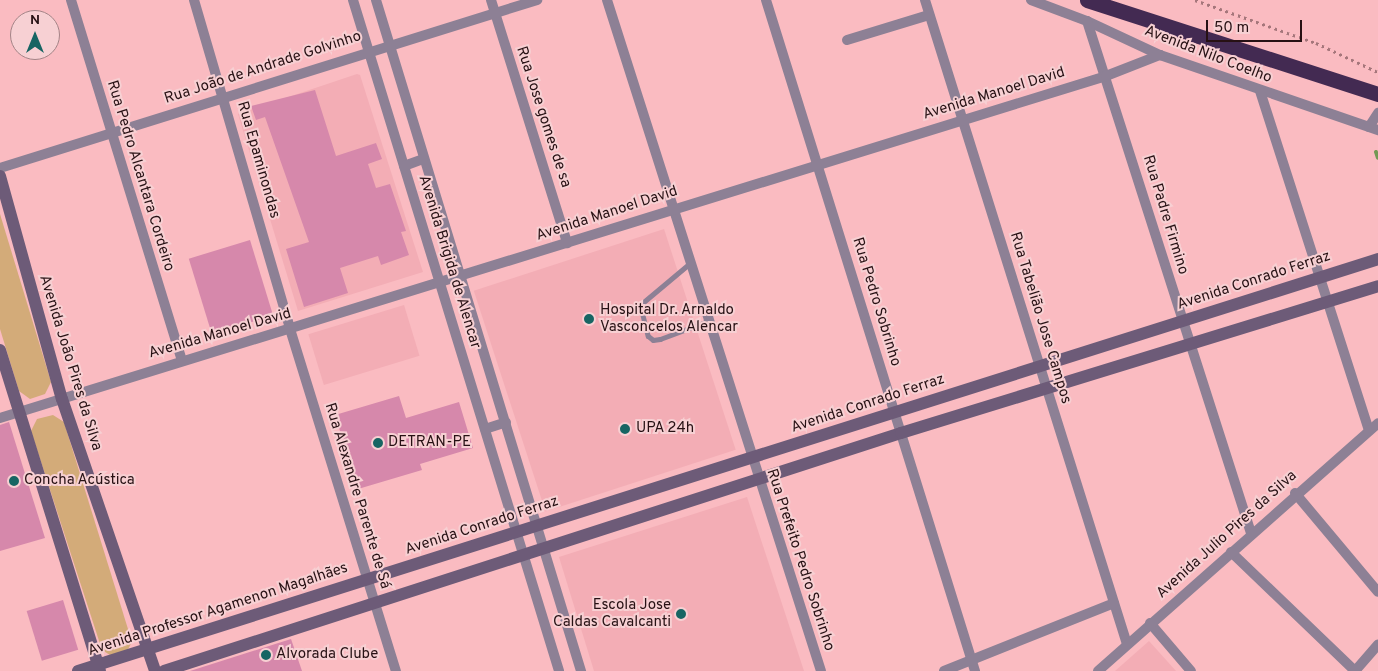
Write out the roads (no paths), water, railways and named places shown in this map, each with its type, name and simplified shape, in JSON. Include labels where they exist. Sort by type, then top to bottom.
[{"type":"highway","points":[[1087,0],[1376,94]]},
{"type":"street","name":"Rua Pedro Alcantara Cordeiro","points":[[72,0],[182,360]]},
{"type":"street","name":"Rua Epaminondas","points":[[194,0],[224,97],[290,329]]},
{"type":"street","name":"Avenida Brigida de Alencar","points":[[353,0],[367,51],[559,671]]},
{"type":"street","name":"Avenida Brigida de Alencar","points":[[376,0],[423,159],[538,525],[580,669]]},
{"type":"street","name":"Rua Jose gomes de sa","points":[[491,0],[567,243]]},
{"type":"street","name":"Rua João de Andrade Golvinho","points":[[0,168],[389,44],[537,0]]},
{"type":"street","name":"Rua Prefeito Pedro Sobrinho","points":[[607,0],[751,459],[821,671]]},
{"type":"street","name":"Rua Pedro Sobrinho","points":[[766,0],[902,433],[970,661],[975,671]]},
{"type":"street","name":"Rua Tabelião Jose Campos","points":[[925,0],[1127,644]]},
{"type":"street","name":"Avenida Nilo Coelho","points":[[1031,0],[1087,21],[1160,55],[1260,91],[1373,128]]},
{"type":"street","points":[[847,40],[929,15]]},
{"type":"street","name":"Rua Padre Firmino","points":[[1087,21],[1251,533]]},
{"type":"street","name":"Avenida Manoel David","points":[[0,418],[182,360],[290,329],[567,243],[672,208],[1106,76],[1160,55]]},
{"type":"street","points":[[1260,91],[1330,301],[1369,430]]},
{"type":"street","points":[[1373,128],[1378,113]]},
{"type":"street","points":[[404,166],[423,159]]},
{"type":"street","name":"Avenida João Pires da Silva","points":[[0,176],[62,399],[155,671]]},
{"type":"street","name":"Avenida Conrado Ferraz","points":[[368,579],[1040,368],[1378,259]]},
{"type":"street","points":[[164,671],[262,636],[759,481],[902,433],[1378,286]]},
{"type":"street","name":"Rua Alexandre Parente de Sá","points":[[290,329],[396,671]]},
{"type":"street","points":[[1109,345],[1116,367]]},
{"type":"street","points":[[0,350],[17,413],[99,668]]},
{"type":"street","points":[[960,392],[968,413]]},
{"type":"street","points":[[485,429],[506,422]]},
{"type":"street","name":"Avenida Julio Pires da Silva","points":[[1098,671],[1295,493],[1378,423]]},
{"type":"street","points":[[823,435],[832,456]]},
{"type":"street","points":[[643,493],[650,514]]},
{"type":"street","points":[[1295,493],[1378,592]]},
{"type":"street","points":[[1231,552],[1355,671],[1378,645]]},
{"type":"street","points":[[440,556],[449,578]]},
{"type":"street","name":"Avenida Professor Agamenon Magalhães","points":[[78,671],[99,668],[148,649],[368,579]]},
{"type":"street","points":[[944,671],[1114,604]]},
{"type":"street","points":[[254,616],[262,636]]},
{"type":"street","points":[[1150,623],[1191,671]]},
{"type":"street","points":[[569,671],[580,669]]},
{"type":"lane","points":[[690,263],[640,305],[648,336],[653,340],[660,339],[708,321]]},
{"type":"waterway","points":[[1376,152],[1378,158]]},
{"type":"place","name":"Hospital Dr. Arnaldo Vasconcelos Alencar","points":[[589,319]]},
{"type":"place","name":"UPA 24h","points":[[625,429]]},
{"type":"place","name":"DETRAN-PE","points":[[378,443]]},
{"type":"place","name":"Concha Acústica","points":[[14,481]]},
{"type":"place","name":"Escola Jose Caldas Cavalcanti","points":[[681,614]]},
{"type":"place","name":"Alvorada Clube","points":[[266,655]]}]
